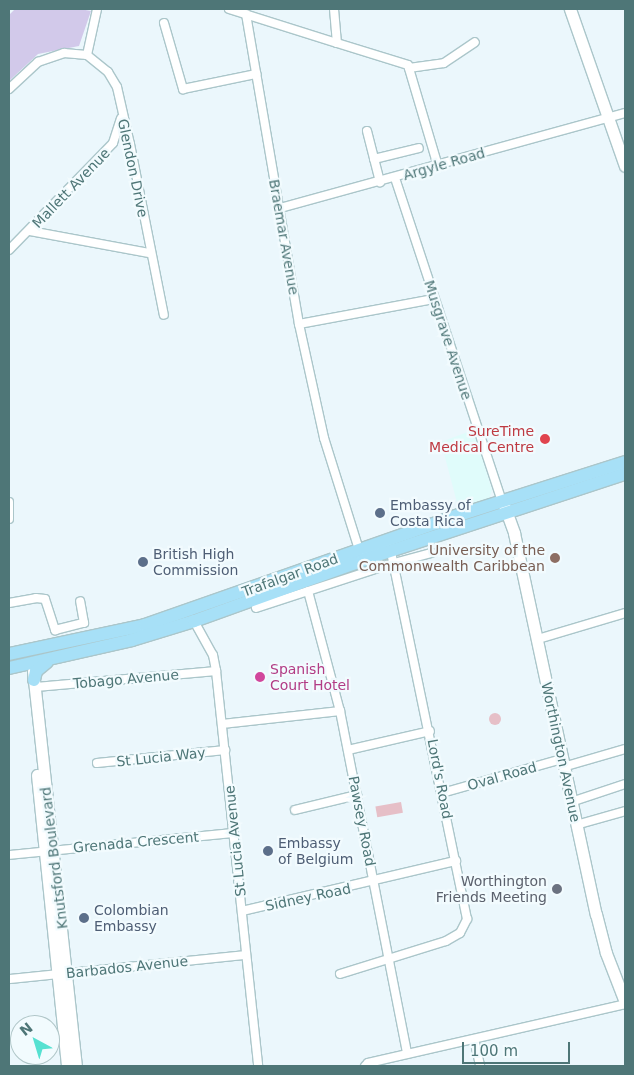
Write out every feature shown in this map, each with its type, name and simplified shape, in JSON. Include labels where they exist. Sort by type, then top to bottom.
[{"type":"main road","points":[[570,9],[625,166]]},
{"type":"main road","name":"Trafalgar Road","points":[[194,621],[392,557],[504,507],[625,462]]},
{"type":"main road","name":"Trafalgar Road","points":[[9,654],[145,625],[359,550],[504,507],[625,474]]},
{"type":"main road","name":"Worthington Avenue","points":[[504,507],[514,533],[538,639],[576,826],[606,953],[625,1003]]},
{"type":"main road","points":[[9,669],[49,661],[194,621]]},
{"type":"main road","name":"Knutsford Boulevard","points":[[26,651],[33,683],[48,850],[76,1066]]},
{"type":"main road","points":[[9,669],[18,671],[33,683],[39,667],[49,661]]},
{"type":"main road","name":"Knutsford Boulevard","points":[[63,974],[67,1066]]},
{"type":"street","points":[[9,89],[38,62],[64,53],[87,55],[97,9]]},
{"type":"street","points":[[229,9],[401,62],[409,68],[438,166]]},
{"type":"street","points":[[334,9],[337,43]]},
{"type":"street","name":"Braemar Avenue","points":[[246,14],[299,324],[324,438],[359,550]]},
{"type":"street","points":[[164,24],[183,89],[256,74]]},
{"type":"street","points":[[409,68],[444,63],[475,42]]},
{"type":"street","name":"Glendon Drive","points":[[87,55],[108,72],[117,87],[164,315]]},
{"type":"street","name":"Argyle Road","points":[[280,208],[625,114]]},
{"type":"street","name":"Mallett Avenue","points":[[9,250],[30,231],[113,143],[122,118]]},
{"type":"street","points":[[366,131],[380,182]]},
{"type":"street","points":[[374,159],[419,148]]},
{"type":"street","name":"Musgrave Avenue","points":[[395,178],[504,507]]},
{"type":"street","points":[[30,231],[150,253]]},
{"type":"street","points":[[299,324],[434,299]]},
{"type":"street","points":[[9,502],[9,519]]},
{"type":"street","points":[[256,608],[308,591],[392,557],[432,553]]},
{"type":"street","name":"Lord's Road","points":[[340,974],[446,941],[460,933],[467,919],[430,731],[392,557]]},
{"type":"street","name":"Pawsey Road","points":[[308,591],[340,711],[407,1054]]},
{"type":"street","points":[[9,603],[42,598],[47,602],[56,630],[84,623],[80,601]]},
{"type":"street","points":[[538,639],[625,613]]},
{"type":"street","name":"St Lucia Avenue","points":[[194,621],[213,655],[216,671],[258,1066]]},
{"type":"street","name":"Tobago Avenue","points":[[33,683],[216,671]]},
{"type":"street","points":[[222,724],[340,711]]},
{"type":"street","points":[[348,750],[430,731]]},
{"type":"street","name":"Oval Road","points":[[442,793],[625,749]]},
{"type":"street","name":"St Lucia Way","points":[[97,763],[225,750]]},
{"type":"street","points":[[571,802],[625,784]]},
{"type":"street","points":[[295,810],[357,795]]},
{"type":"street","points":[[576,826],[625,811]]},
{"type":"street","name":"Grenada Crescent","points":[[9,854],[234,833]]},
{"type":"street","name":"Sidney Road","points":[[242,911],[374,882],[456,861]]},
{"type":"street","name":"Barbados Avenue","points":[[9,980],[245,955]]},
{"type":"street","points":[[365,1066],[368,1063],[625,1003]]},
{"type":"street","points":[[474,1039],[480,1066]]},
{"type":"shaded area","points":[[15,9],[80,9],[91,11],[79,46],[38,54],[9,81],[9,15]]},
{"type":"shaded area","points":[[473,430],[492,490],[489,499],[459,510],[441,442]]},
{"type":"shaded area","points":[[493,713],[497,713],[501,719],[497,725],[493,725],[489,721],[489,717]]},
{"type":"shaded area","points":[[401,802],[403,813],[377,817],[375,807]]},
{"type":"place","name":"SureTime Medical Centre","points":[[545,439]]},
{"type":"place","name":"Embassy of Costa Rica","points":[[380,513]]},
{"type":"place","name":"University of the Commonwealth Caribbean","points":[[555,558]]},
{"type":"place","name":"British High Commission","points":[[143,562]]},
{"type":"place","name":"Spanish Court Hotel","points":[[260,677]]},
{"type":"place","name":"Embassy of Belgium","points":[[268,851]]},
{"type":"place","name":"Worthington Friends Meeting","points":[[557,889]]},
{"type":"place","name":"Colombian Embassy","points":[[84,918]]}]
